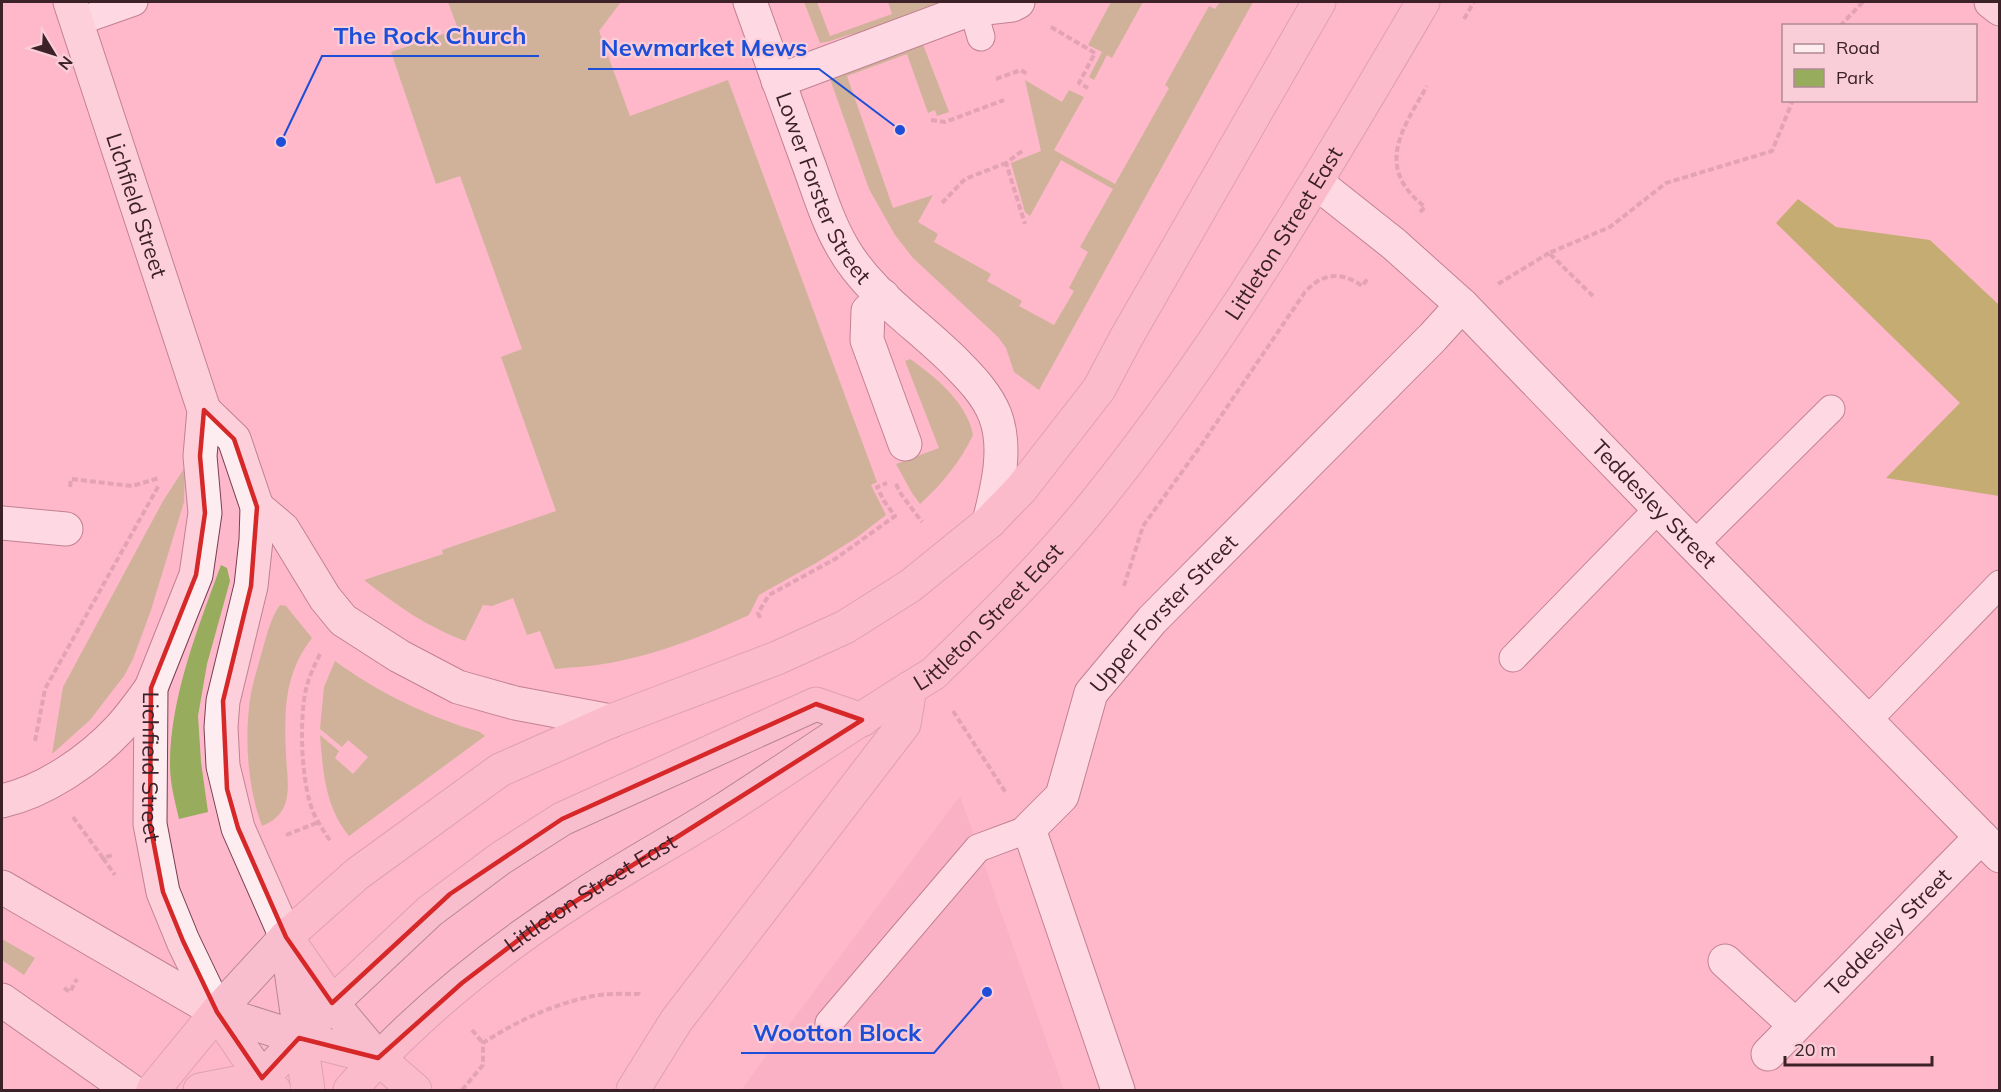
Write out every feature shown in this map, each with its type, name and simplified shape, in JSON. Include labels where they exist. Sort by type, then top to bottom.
[{"type":"highway","points":[[153,1090],[217,1012],[286,937],[357,874],[500,770],[611,721],[777,658],[845,627],[910,586],[989,522],[1028,480],[1100,389],[1126,338],[1319,2]]},
{"type":"highway","name":"Littleton Street East","points":[[350,1090],[378,1058],[462,983],[538,925],[933,674],[962,646],[1095,504],[1228,323],[1317,183],[1422,2]]},
{"type":"highway","points":[[633,1090],[676,1021],[904,724],[910,688]]},
{"type":"highway","points":[[200,1090],[262,1086],[299,1038],[332,1003],[450,894],[562,819],[816,704],[862,720]]},
{"type":"highway","points":[[286,937],[332,1003],[378,1058],[415,1090]]},
{"type":"highway","points":[[286,937],[308,1090]]},
{"type":"highway","points":[[217,1012],[299,1038],[378,1058]]},
{"type":"highway","points":[[217,1012],[262,1086]]},
{"type":"street","name":"Lower Forster Street","points":[[750,2],[832,226],[843,249],[883,296],[968,375],[983,393],[995,415],[1000,465],[989,522]]},
{"type":"street","points":[[1991,2],[2000,9]]},
{"type":"street","points":[[778,81],[971,15],[1015,3]]},
{"type":"street","name":"Lichfield Street","points":[[74,12],[204,410],[200,456],[205,513],[196,575],[152,688],[150,824],[163,892],[183,941],[217,1012]]},
{"type":"street","name":"Teddesley Street","points":[[1317,183],[1394,244],[1462,305],[1990,847],[1795,1025],[1768,1054]]},
{"type":"street","name":"Lower Forster Street","points":[[883,296],[868,311],[867,340],[905,444]]},
{"type":"street","name":"Upper Forster Street","points":[[1029,829],[1062,796],[1091,693],[1152,620],[1462,305]]},
{"type":"street","name":"Lichfield Street","points":[[204,410],[234,439],[257,507],[251,586],[223,701],[221,727],[223,766],[238,828],[286,937]]},
{"type":"street","points":[[257,507],[282,529],[325,598],[343,620],[399,656],[458,687],[515,703],[611,721]]},
{"type":"street","points":[[2,523],[66,529]]},
{"type":"street","points":[[2,801],[23,796],[48,783],[88,756],[119,729],[152,688]]},
{"type":"street","points":[[1029,829],[1118,1090]]},
{"type":"street","points":[[2,887],[217,1012]]},
{"type":"street","points":[[1725,961],[1795,1025]]},
{"type":"street","points":[[14,1008],[130,1090]]},
{"type":"lane","points":[[74,12],[134,2]]},
{"type":"lane","points":[[1694,545],[1831,409]]},
{"type":"lane","points":[[1513,658],[1658,508]]},
{"type":"lane","points":[[1867,721],[2000,584]]},
{"type":"lane","points":[[830,1023],[978,848],[1029,829]]},
{"type":"path","points":[[1463,22],[1474,2]]},
{"type":"path","points":[[1842,24],[1863,2]]},
{"type":"path","points":[[1015,3],[1095,53],[1079,83],[1088,88]]},
{"type":"path","points":[[996,79],[1021,70],[1028,75]]},
{"type":"path","points":[[1402,180],[1397,166],[1396,150],[1406,124],[1429,83]]},
{"type":"path","points":[[931,120],[945,122],[1005,100]]},
{"type":"path","points":[[1462,305],[1549,253],[1610,227],[1666,183],[1772,151],[1792,102]]},
{"type":"path","points":[[942,203],[965,179],[1006,163],[1022,151]]},
{"type":"path","points":[[1006,163],[1025,224]]},
{"type":"path","points":[[1549,253],[1593,296]]},
{"type":"path","points":[[1143,526],[1202,444],[1305,292],[1312,283],[1337,275]]},
{"type":"path","points":[[48,783],[33,752],[45,689],[164,477],[132,486],[71,479],[66,529]]},
{"type":"path","points":[[777,658],[758,613],[769,595],[835,559],[895,516],[877,487],[894,480]]},
{"type":"path","points":[[900,494],[914,510]]},
{"type":"path","points":[[103,858],[121,883]]},
{"type":"path","points":[[14,1008],[51,980],[70,992],[98,942]]},
{"type":"path","points":[[462,1090],[483,1065],[483,1043],[515,1023],[552,1008],[595,995],[639,994],[676,1021]]},
{"type":"highlighted area","points":[[204,410],[234,439],[257,507],[251,586],[223,701],[227,789],[238,828],[286,937],[332,1003],[450,894],[562,819],[816,704],[862,720],[538,925],[462,983],[378,1058],[299,1038],[262,1078],[217,1012],[183,941],[163,892],[150,824],[151,688],[196,575],[205,513],[200,456]]},
{"type":"shaded area","points":[[960,796],[1064,1090],[741,1090],[815,990]]},
{"type":"green space","points":[[448,2],[621,2],[599,31],[630,116],[728,80],[877,482],[871,485],[886,515],[856,538],[759,595],[749,615],[702,636],[636,657],[603,664],[555,669],[540,631],[527,635],[513,598],[492,606],[483,605],[465,641],[412,615],[364,580],[443,554],[442,550],[556,511],[501,357],[522,349],[460,176],[436,184],[391,52],[458,29]]},
{"type":"green space","points":[[804,2],[817,2],[830,36],[892,14],[888,2],[948,2],[864,34],[853,34],[820,43]]},
{"type":"green space","points":[[1111,2],[1143,2],[1112,58],[1107,55],[1094,80],[1089,77],[1102,52],[1088,45]]},
{"type":"green space","points":[[1220,2],[1253,2],[1039,390],[1014,372],[1006,348],[998,337],[913,258],[895,235],[869,189],[829,76],[922,42],[949,112],[937,116],[935,110],[928,113],[907,54],[847,76],[893,208],[933,195],[918,222],[938,234],[934,242],[991,274],[987,281],[1022,301],[1019,306],[1054,325],[1074,291],[1069,288],[1088,252],[1080,247],[1113,189],[1061,160],[1030,216],[1025,212],[1011,163],[1041,151],[1025,80],[1062,102],[1069,90],[1084,97],[1054,150],[1115,184],[1169,88],[1165,85],[1209,6],[1215,9]]},
{"type":"green space","points":[[1798,199],[1836,227],[1930,240],[1999,305],[1999,496],[1886,478],[1960,403],[1776,223]]},
{"type":"green space","points":[[910,359],[940,382],[949,392],[965,412],[973,435],[950,472],[920,504],[896,464],[939,448],[905,361]]},
{"type":"green space","points":[[185,467],[184,502],[151,610],[133,659],[124,676],[90,720],[52,754],[63,687],[163,501]]},
{"type":"green space","points":[[221,565],[227,568],[230,581],[207,664],[198,716],[208,812],[179,819],[170,772],[171,739],[175,714],[187,663]]},
{"type":"green space","points":[[280,605],[286,606],[312,638],[297,662],[287,698],[285,736],[288,786],[285,805],[273,820],[262,826],[253,794],[248,760],[249,709],[251,693],[268,631]]},
{"type":"green space","points":[[335,661],[368,683],[404,702],[485,736],[349,836],[330,801],[324,775],[320,735],[339,751],[335,758],[353,774],[368,757],[348,740],[342,747],[320,729],[324,687]]},
{"type":"green space","points":[[2,939],[35,958],[24,975],[2,960]]},
{"type":"place","name":"Newmarket Mews","points":[[900,130]]},
{"type":"place","name":"The Rock Church","points":[[281,142]]},
{"type":"place","name":"Wootton Block","points":[[987,992]]}]
